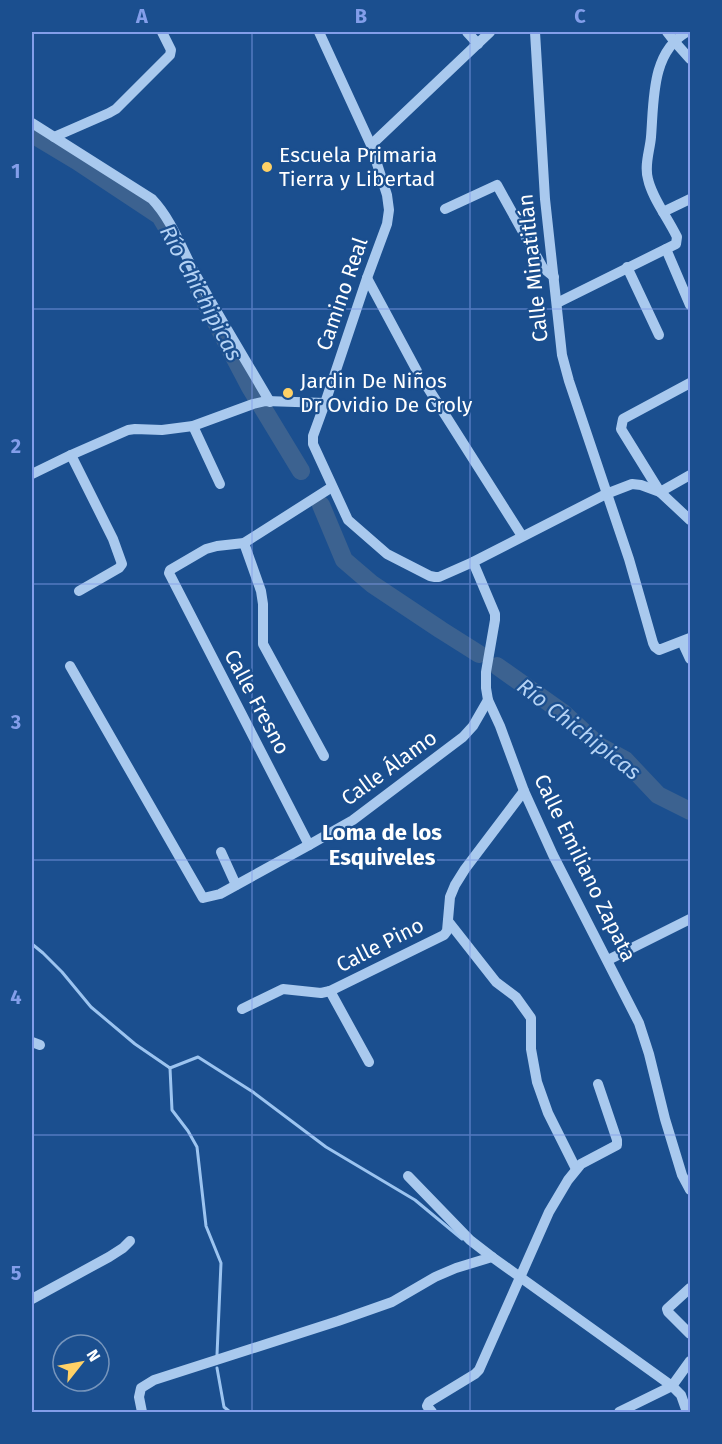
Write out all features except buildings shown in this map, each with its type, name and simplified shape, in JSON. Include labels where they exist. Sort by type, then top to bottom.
[{"type":"street","points":[[54,137],[116,109],[170,55],[171,50],[162,32]]},
{"type":"street","name":"Camino Real","points":[[319,32],[371,145],[387,195],[389,210],[387,224],[312,440],[348,520],[387,554],[430,576],[439,577],[606,494],[632,484],[660,492]]},
{"type":"street","points":[[467,32],[478,44]]},
{"type":"street","points":[[371,145],[490,32]]},
{"type":"street","name":"Calle Minatitlán","points":[[535,32],[545,199],[564,364],[629,559],[655,647],[659,650],[688,640]]},
{"type":"street","points":[[670,36],[687,32]]},
{"type":"street","points":[[670,36],[690,59]]},
{"type":"street","points":[[557,303],[676,244],[677,237],[650,185],[646,170],[656,78],[670,36]]},
{"type":"street","points":[[32,123],[152,199],[159,206],[196,277],[268,402]]},
{"type":"street","points":[[445,209],[496,185],[543,268],[554,277]]},
{"type":"street","points":[[663,212],[690,198]]},
{"type":"street","points":[[666,249],[690,305]]},
{"type":"street","points":[[627,267],[659,335]]},
{"type":"street","points":[[367,278],[417,372]]},
{"type":"street","points":[[690,383],[623,419],[621,429],[660,492],[690,520]]},
{"type":"street","points":[[428,388],[522,537]]},
{"type":"street","points":[[32,474],[128,430],[193,426],[253,404],[325,403]]},
{"type":"street","points":[[193,426],[220,484]]},
{"type":"street","points":[[71,455],[113,539],[122,564],[79,591]]},
{"type":"street","points":[[660,492],[690,476]]},
{"type":"street","points":[[324,756],[263,644],[261,591],[244,543],[332,487]]},
{"type":"street","name":"Calle Fresno","points":[[244,543],[206,549],[170,570],[169,576],[309,845]]},
{"type":"street","name":"Calle Emiliano Zapata","points":[[473,562],[495,614],[486,672],[488,700],[524,791],[553,855],[639,1023],[665,1119],[686,1172],[690,1190]]},
{"type":"street","points":[[688,640],[684,646],[690,659]]},
{"type":"street","name":"Calle Álamo","points":[[70,666],[203,898],[220,894],[366,811],[463,737],[473,726],[488,700]]},
{"type":"street","name":"Calle Pino","points":[[242,1009],[283,989],[321,993],[330,991],[444,935],[447,931],[450,897],[465,869],[524,791]]},
{"type":"street","points":[[221,852],[236,885]]},
{"type":"street","points":[[608,960],[690,919]]},
{"type":"street","points":[[448,921],[496,982],[516,997],[531,1018],[531,1049],[537,1082],[548,1113],[576,1169]]},
{"type":"street","points":[[330,991],[369,1062]]},
{"type":"street","points":[[432,1413],[428,1406],[429,1402],[479,1370],[519,1276],[549,1212],[568,1180],[581,1164],[616,1146],[617,1140],[598,1084]]},
{"type":"street","points":[[408,1176],[470,1240],[672,1386],[686,1398],[687,1413]]},
{"type":"street","points":[[32,1299],[109,1257],[123,1248],[130,1240]]},
{"type":"street","points":[[142,1413],[139,1397],[141,1388],[154,1380],[392,1302],[427,1281],[456,1268],[492,1257]]},
{"type":"street","points":[[690,1288],[667,1309],[690,1334]]},
{"type":"street","points":[[619,1413],[672,1386],[690,1361]]},
{"type":"waterway","name":"Río Chichipicas","points":[[32,134],[160,216],[170,233]]},
{"type":"waterway","name":"Río Chichipicas","points":[[199,290],[250,387],[301,471]]},
{"type":"waterway","name":"Río Chichipicas","points":[[321,505],[344,560],[372,584],[479,654]]},
{"type":"waterway","name":"Río Chichipicas","points":[[497,666],[562,712],[599,746],[625,760],[658,795],[690,811]]},
{"type":"waterway","points":[[32,944],[62,972],[91,1007],[135,1044],[170,1068]]},
{"type":"waterway","points":[[170,1068],[198,1057],[253,1092],[326,1147],[415,1200],[462,1239]]},
{"type":"waterway","points":[[170,1068],[172,1110],[197,1147],[206,1226],[221,1263],[217,1355]]},
{"type":"waterway","points":[[217,1368],[224,1407],[230,1412]]},
{"type":"place","name":"Escuela Primaria Tierra y Libertad","points":[[267,167]]},
{"type":"place","name":"Jardin De Niños Dr Ovidio De Croly","points":[[288,393]]},
{"type":"district","name":"Loma de los Esquiveles","points":[[382,844]]}]
